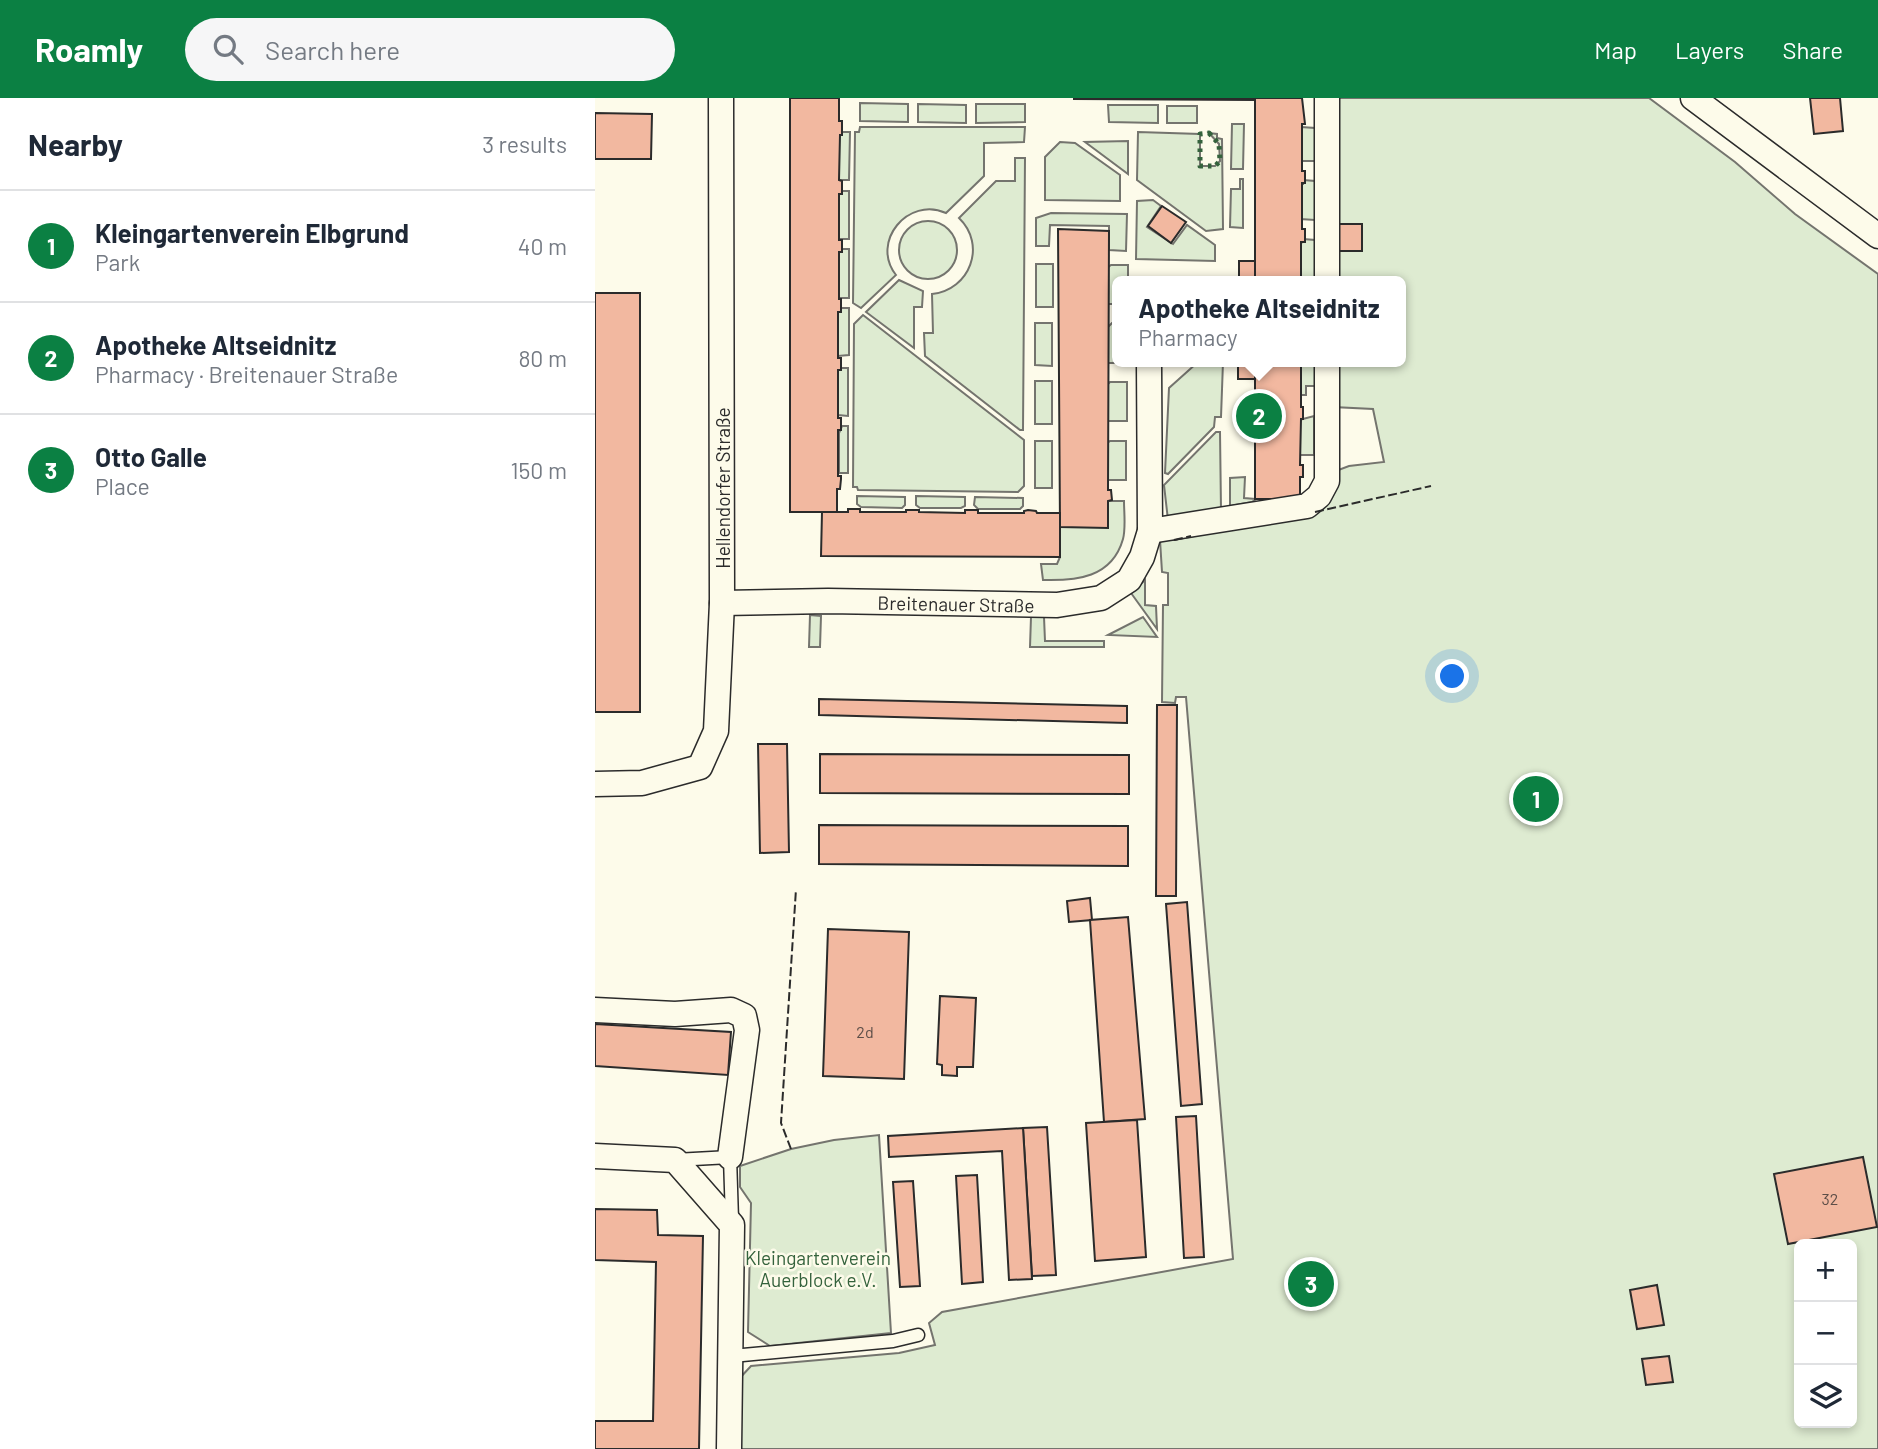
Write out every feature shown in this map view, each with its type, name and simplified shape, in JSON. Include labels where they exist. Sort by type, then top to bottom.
[{"type":"street","name":"Hellendorfer Straße","points":[[595,784],[642,783],[700,767],[716,731],[722,603],[721,98]]},
{"type":"street","points":[[1327,98],[1327,276]]},
{"type":"street","points":[[1693,98],[1878,236]]},
{"type":"street","points":[[1150,531],[1307,506],[1319,496],[1327,481],[1327,367]]},
{"type":"street","name":"Breitenauer Straße","points":[[722,603],[828,601],[1057,605],[1101,598],[1129,580],[1142,557],[1150,531],[1149,370]]},
{"type":"street","points":[[595,1010],[675,1014],[731,1010],[744,1016],[747,1030],[730,1157]]},
{"type":"street","points":[[595,1157],[675,1160],[733,1225],[729,1449]]},
{"type":"lane","points":[[675,1160],[730,1157],[733,1225]]},
{"type":"lane","points":[[731,1356],[893,1341],[918,1335]]},
{"type":"green space","points":[[1334,98],[1649,98],[1735,162],[1795,214],[1878,274],[1878,1449],[736,1449],[738,1380],[751,1366],[899,1353],[935,1345],[929,1323],[942,1312],[1233,1259],[1186,697],[1176,697],[1175,703],[1162,702],[1163,605],[1168,605],[1168,573],[1162,572],[1160,540],[1174,540],[1312,513],[1333,472],[1349,466],[1384,462],[1373,409],[1333,407],[1333,367],[1406,367],[1406,276],[1334,276]]},
{"type":"green space","points":[[860,103],[908,104],[908,122],[860,121]]},
{"type":"green space","points":[[918,104],[966,105],[966,123],[918,122]]},
{"type":"green space","points":[[976,104],[1025,104],[1025,122],[976,123]]},
{"type":"green space","points":[[1108,105],[1158,105],[1158,123],[1109,122]]},
{"type":"green space","points":[[1167,106],[1197,106],[1197,123],[1167,123]]},
{"type":"green space","points":[[1232,124],[1244,124],[1243,169],[1231,169]]},
{"type":"green space","points":[[860,127],[1025,127],[1024,142],[984,143],[984,176],[946,213],[932,209],[918,211],[897,225],[890,236],[888,249],[889,262],[896,275],[861,308],[853,303],[855,132],[859,132]]},
{"type":"green space","points":[[1301,127],[1315,128],[1315,161],[1300,161]]},
{"type":"green space","points":[[839,132],[850,132],[849,180],[838,180]]},
{"type":"green space","points":[[1138,132],[1200,134],[1200,166],[1215,166],[1220,161],[1219,144],[1209,133],[1217,134],[1217,138],[1222,139],[1223,229],[1206,231],[1137,180]]},
{"type":"green space","points":[[1128,141],[1128,174],[1085,142]]},
{"type":"green space","points":[[1060,142],[1075,143],[1120,175],[1120,201],[1045,200],[1045,157]]},
{"type":"green space","points":[[1015,158],[1025,158],[1023,430],[925,356],[924,333],[933,333],[932,294],[945,291],[956,284],[970,265],[972,241],[959,218],[996,181],[1015,181]]},
{"type":"green space","points":[[1240,179],[1243,179],[1243,228],[1230,227],[1231,189],[1240,189]]},
{"type":"green space","points":[[1303,180],[1315,181],[1315,220],[1300,219],[1300,184],[1303,184]]},
{"type":"green space","points":[[839,191],[849,191],[849,239],[839,239]]},
{"type":"green space","points":[[1153,200],[1161,206],[1147,227],[1173,244],[1187,225],[1215,245],[1215,261],[1136,259],[1137,201]]},
{"type":"green space","points":[[1051,213],[1127,214],[1126,251],[1109,250],[1109,226],[1050,225],[1049,246],[1036,246],[1036,218]]},
{"type":"green space","points":[[928,221],[939,223],[952,234],[957,250],[955,261],[944,274],[928,279],[917,277],[904,266],[899,250],[901,239],[912,226]]},
{"type":"green space","points":[[1303,239],[1315,240],[1315,276],[1299,276],[1300,243]]},
{"type":"green space","points":[[838,249],[849,249],[849,298],[838,298]]},
{"type":"green space","points":[[1036,264],[1053,264],[1053,307],[1036,307]]},
{"type":"green space","points":[[1111,265],[1128,265],[1128,276],[1112,276],[1112,304],[1107,304],[1107,268]]},
{"type":"green space","points":[[899,280],[923,291],[922,307],[914,307],[914,348],[866,312]]},
{"type":"green space","points":[[838,308],[849,308],[849,355],[838,356]]},
{"type":"green space","points":[[863,315],[1024,440],[1024,486],[1018,492],[858,490],[853,487],[854,324]]},
{"type":"green space","points":[[1035,323],[1052,323],[1052,366],[1035,365]]},
{"type":"green space","points":[[1112,323],[1112,363],[1108,363],[1108,327]]},
{"type":"green space","points":[[1192,367],[1223,367],[1221,417],[1215,417],[1214,427],[1168,474],[1165,473],[1169,388]]},
{"type":"green space","points":[[1300,367],[1315,367],[1315,386],[1306,386],[1306,395],[1300,395]]},
{"type":"green space","points":[[838,368],[848,368],[848,416],[838,415]]},
{"type":"green space","points":[[1035,381],[1052,381],[1052,424],[1035,424]]},
{"type":"green space","points":[[1110,382],[1127,382],[1127,421],[1107,421],[1107,385]]},
{"type":"green space","points":[[1314,416],[1314,455],[1299,455],[1299,420]]},
{"type":"green space","points":[[842,426],[848,426],[848,473],[839,473],[839,433]]},
{"type":"green space","points":[[1216,432],[1220,432],[1221,510],[1168,520],[1164,485]]},
{"type":"green space","points":[[1035,441],[1052,441],[1052,488],[1035,488]]},
{"type":"green space","points":[[1110,441],[1126,441],[1126,480],[1106,480],[1106,444]]},
{"type":"green space","points":[[1245,477],[1244,498],[1256,499],[1230,506],[1230,478]]},
{"type":"green space","points":[[857,496],[905,497],[905,505],[902,508],[861,507],[857,504]]},
{"type":"green space","points":[[916,496],[965,497],[965,506],[920,508],[916,505]]},
{"type":"green space","points":[[975,497],[1023,498],[1023,506],[1020,509],[978,509],[974,505]]},
{"type":"green space","points":[[1108,501],[1124,501],[1123,539],[1111,562],[1080,578],[1043,580],[1041,564],[1057,564],[1060,557],[1060,527]]},
{"type":"green space","points":[[1145,580],[1145,605],[1156,606],[1157,629],[1131,593]]},
{"type":"green space","points":[[810,615],[821,616],[820,647],[809,647]]},
{"type":"green space","points":[[1031,617],[1044,617],[1045,641],[1104,641],[1104,647],[1030,647]]},
{"type":"green space","points":[[1143,617],[1157,637],[1108,635]]},
{"type":"green space","name":"Kleingartenverein Auerblock e.V.","points":[[879,1135],[891,1333],[770,1346],[748,1332],[751,1203],[740,1187],[740,1166],[791,1149],[834,1140]]},
{"type":"building","points":[[790,98],[839,98],[839,121],[842,121],[839,180],[842,181],[842,194],[839,194],[839,240],[842,240],[842,252],[839,252],[841,312],[838,312],[838,358],[841,358],[841,370],[838,370],[838,418],[841,418],[841,430],[838,430],[838,476],[841,476],[841,479],[840,489],[837,489],[837,512],[790,512]]},
{"type":"building","points":[[1255,98],[1255,100],[1074,99]]},
{"type":"building","points":[[1255,98],[1302,98],[1305,124],[1302,124],[1302,171],[1305,171],[1305,183],[1302,183],[1302,229],[1305,229],[1305,242],[1301,242],[1301,276],[1255,276]]},
{"type":"building","points":[[1810,98],[1840,98],[1843,131],[1814,134]]},
{"type":"building","points":[[595,113],[652,114],[651,159],[595,159]]},
{"type":"building","points":[[1162,206],[1186,222],[1171,243],[1148,226]]},
{"type":"building","points":[[1339,224],[1362,224],[1362,251],[1339,251]]},
{"type":"building","points":[[1058,229],[1109,231],[1108,490],[1111,490],[1112,500],[1108,501],[1108,528],[1060,527]]},
{"type":"building","points":[[1239,261],[1255,261],[1255,276],[1239,276]]},
{"type":"building","points":[[595,293],[640,293],[640,712],[595,712]]},
{"type":"building","points":[[1238,367],[1255,367],[1255,379],[1238,379]]},
{"type":"building","points":[[1255,367],[1301,367],[1303,419],[1300,465],[1303,465],[1303,477],[1300,477],[1300,499],[1255,499]]},
{"type":"building","points":[[848,509],[860,509],[860,512],[919,510],[965,513],[965,510],[978,510],[978,513],[1024,513],[1028,510],[1037,513],[1060,513],[1060,557],[821,556],[822,512],[848,512]]},
{"type":"building","points":[[819,699],[1127,706],[1127,723],[819,715]]},
{"type":"building","points":[[1157,705],[1177,705],[1176,896],[1156,896]]},
{"type":"building","points":[[758,744],[787,744],[789,852],[760,853]]},
{"type":"building","points":[[820,754],[1129,755],[1129,794],[820,793]]},
{"type":"building","points":[[819,825],[1128,826],[1128,866],[819,864]]},
{"type":"building","points":[[1090,898],[1092,920],[1069,922],[1067,901]]},
{"type":"building","points":[[1187,902],[1202,1104],[1181,1106],[1166,904]]},
{"type":"building","points":[[1128,917],[1145,1119],[1104,1122],[1090,920]]},
{"type":"building","points":[[828,929],[909,932],[904,1079],[823,1076]]},
{"type":"building","points":[[940,996],[976,998],[973,1067],[957,1067],[957,1076],[942,1075],[942,1065],[937,1064]]},
{"type":"building","points":[[595,1024],[731,1032],[728,1075],[595,1066]]},
{"type":"building","points":[[1196,1116],[1204,1257],[1184,1258],[1176,1117]]},
{"type":"building","points":[[1137,1120],[1146,1257],[1095,1261],[1086,1123]]},
{"type":"building","points":[[1047,1127],[1056,1275],[1032,1276],[1023,1128]]},
{"type":"building","points":[[1023,1128],[1032,1279],[1009,1280],[1002,1151],[889,1157],[888,1136]]},
{"type":"building","points":[[1863,1157],[1877,1227],[1814,1239],[1794,1239],[1794,1243],[1788,1244],[1774,1174]]},
{"type":"building","points":[[977,1175],[983,1282],[962,1284],[956,1176]]},
{"type":"building","points":[[913,1181],[920,1286],[900,1287],[893,1182]]},
{"type":"building","points":[[595,1209],[657,1210],[658,1235],[703,1236],[699,1449],[595,1449],[595,1421],[653,1421],[656,1262],[595,1260]]},
{"type":"building","points":[[1657,1285],[1664,1325],[1637,1329],[1630,1290]]},
{"type":"building","points":[[1669,1356],[1673,1382],[1646,1385],[1642,1359]]},
{"type":"hedge","points":[[1209,133],[1219,144],[1220,161],[1215,166],[1200,166],[1200,134],[1209,133]]},
{"type":"fence","points":[[1315,512],[1431,486]]},
{"type":"fence","points":[[1174,540],[1191,536]]},
{"type":"fence","points":[[791,1149],[781,1123],[796,889]]},
{"type":"place","name":"Apotheke Altseidnitz","points":[[1259,416]]},
{"type":"place","name":"Kleingartenverein Elbgrund","points":[[1536,799]]},
{"type":"place","name":"Otto Galle","points":[[1311,1284]]}]
